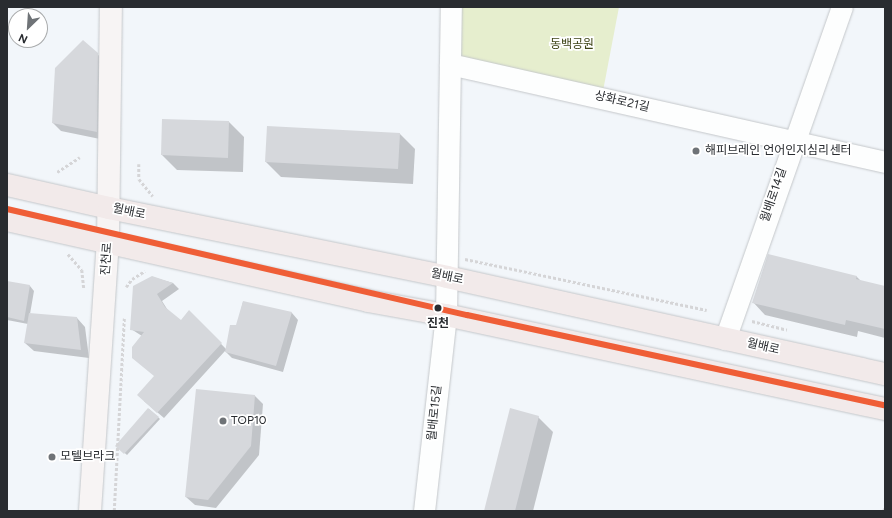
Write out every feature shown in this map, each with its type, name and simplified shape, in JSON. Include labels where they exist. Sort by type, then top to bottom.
[{"type":"main road","name":"진천로","points":[[90,511],[108,243],[111,7]]},
{"type":"main road","name":"월배로","points":[[7,185],[109,208],[447,277],[885,374]]},
{"type":"main road","points":[[7,220],[368,301],[446,315],[885,409]]},
{"type":"street","points":[[446,315],[451,7]]},
{"type":"street","name":"월배로14길","points":[[725,338],[793,140],[842,7]]},
{"type":"street","name":"상화로21길","points":[[450,64],[793,140],[885,162]]},
{"type":"street","name":"월배로15길","points":[[424,511],[446,315]]},
{"type":"path","points":[[58,172],[80,156]]},
{"type":"path","points":[[62,252],[68,254],[82,270],[85,295]]},
{"type":"path","points":[[461,258],[707,310]]},
{"type":"path","points":[[126,292],[126,286],[132,279],[144,271],[152,273]]},
{"type":"path","points":[[114,511],[125,314]]},
{"type":"green space","name":"동백공원","points":[[460,7],[619,7],[603,91],[459,59]]},
{"type":"building","points":[[83,40],[98,53],[97,132],[52,123],[55,68]]},
{"type":"building","points":[[162,119],[229,121],[228,158],[161,155]]},
{"type":"building","points":[[267,126],[400,133],[398,169],[265,162]]},
{"type":"building","points":[[768,254],[857,276],[856,279],[885,286],[885,329],[846,320],[845,325],[752,303]]},
{"type":"building","points":[[152,276],[173,283],[157,294],[165,307],[181,320],[189,310],[222,343],[157,413],[137,395],[154,376],[132,358],[132,347],[144,332],[130,330],[133,286]]},
{"type":"building","points":[[7,281],[30,285],[24,321],[7,317]]},
{"type":"building","points":[[243,301],[292,312],[276,366],[225,352],[230,325],[236,325]]},
{"type":"building","points":[[29,313],[77,317],[81,350],[24,343]]},
{"type":"building","name":"TOP10","points":[[196,389],[255,395],[251,446],[208,500],[185,497]]},
{"type":"building","points":[[148,408],[159,417],[124,454],[115,446]]},
{"type":"building","points":[[510,408],[539,416],[515,511],[484,511]]},
{"type":"transit line","points":[[7,209],[467,315],[885,405]]},
{"type":"place","name":"해피브레인 언어인지심리센터","points":[[696,151]]},
{"type":"place","name":"진천","points":[[438,308]]},
{"type":"place","name":"TOP10","points":[[223,421]]},
{"type":"place","name":"모텔브라크","points":[[52,457]]}]
